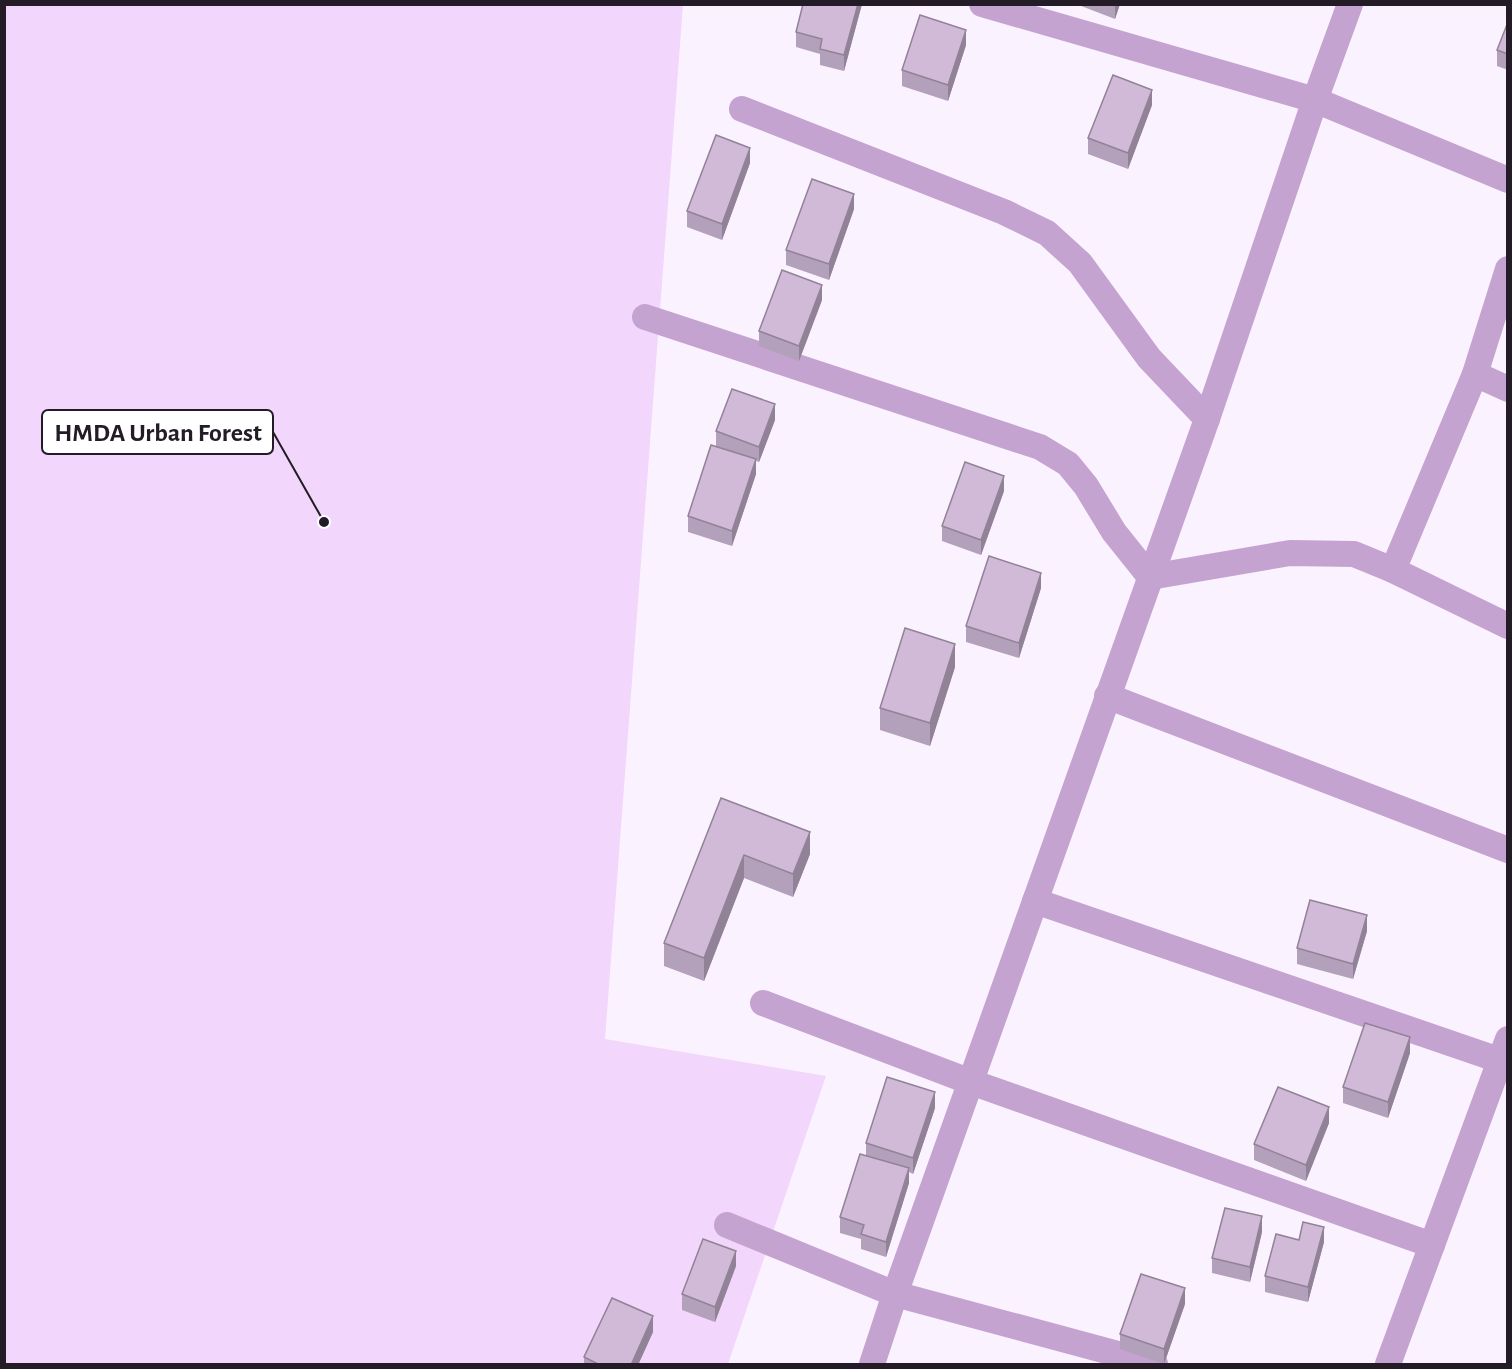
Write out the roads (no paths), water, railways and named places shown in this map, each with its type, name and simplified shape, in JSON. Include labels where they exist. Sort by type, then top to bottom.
[{"type":"street","points":[[982,4],[1315,100],[1508,180]]},
{"type":"street","points":[[872,1365],[895,1294],[1207,419],[1315,100],[1350,4]]},
{"type":"street","points":[[742,110],[1004,212],[1047,233],[1080,263],[1149,358],[1207,419]]},
{"type":"street","points":[[1393,570],[1475,374],[1508,269]]},
{"type":"street","points":[[645,317],[1040,447],[1068,464],[1086,486],[1114,532],[1150,578]]},
{"type":"street","points":[[1475,374],[1508,389]]},
{"type":"street","points":[[1150,578],[1290,553],[1354,554],[1393,570],[1508,626]]},
{"type":"street","points":[[1107,696],[1508,850]]},
{"type":"street","points":[[1035,901],[1505,1054],[1388,1365]]},
{"type":"street","points":[[763,1003],[971,1082],[1432,1245]]},
{"type":"street","points":[[727,1225],[895,1294],[1155,1365]]},
{"type":"place","name":"HMDA Urban Forest","points":[[324,522]]}]
